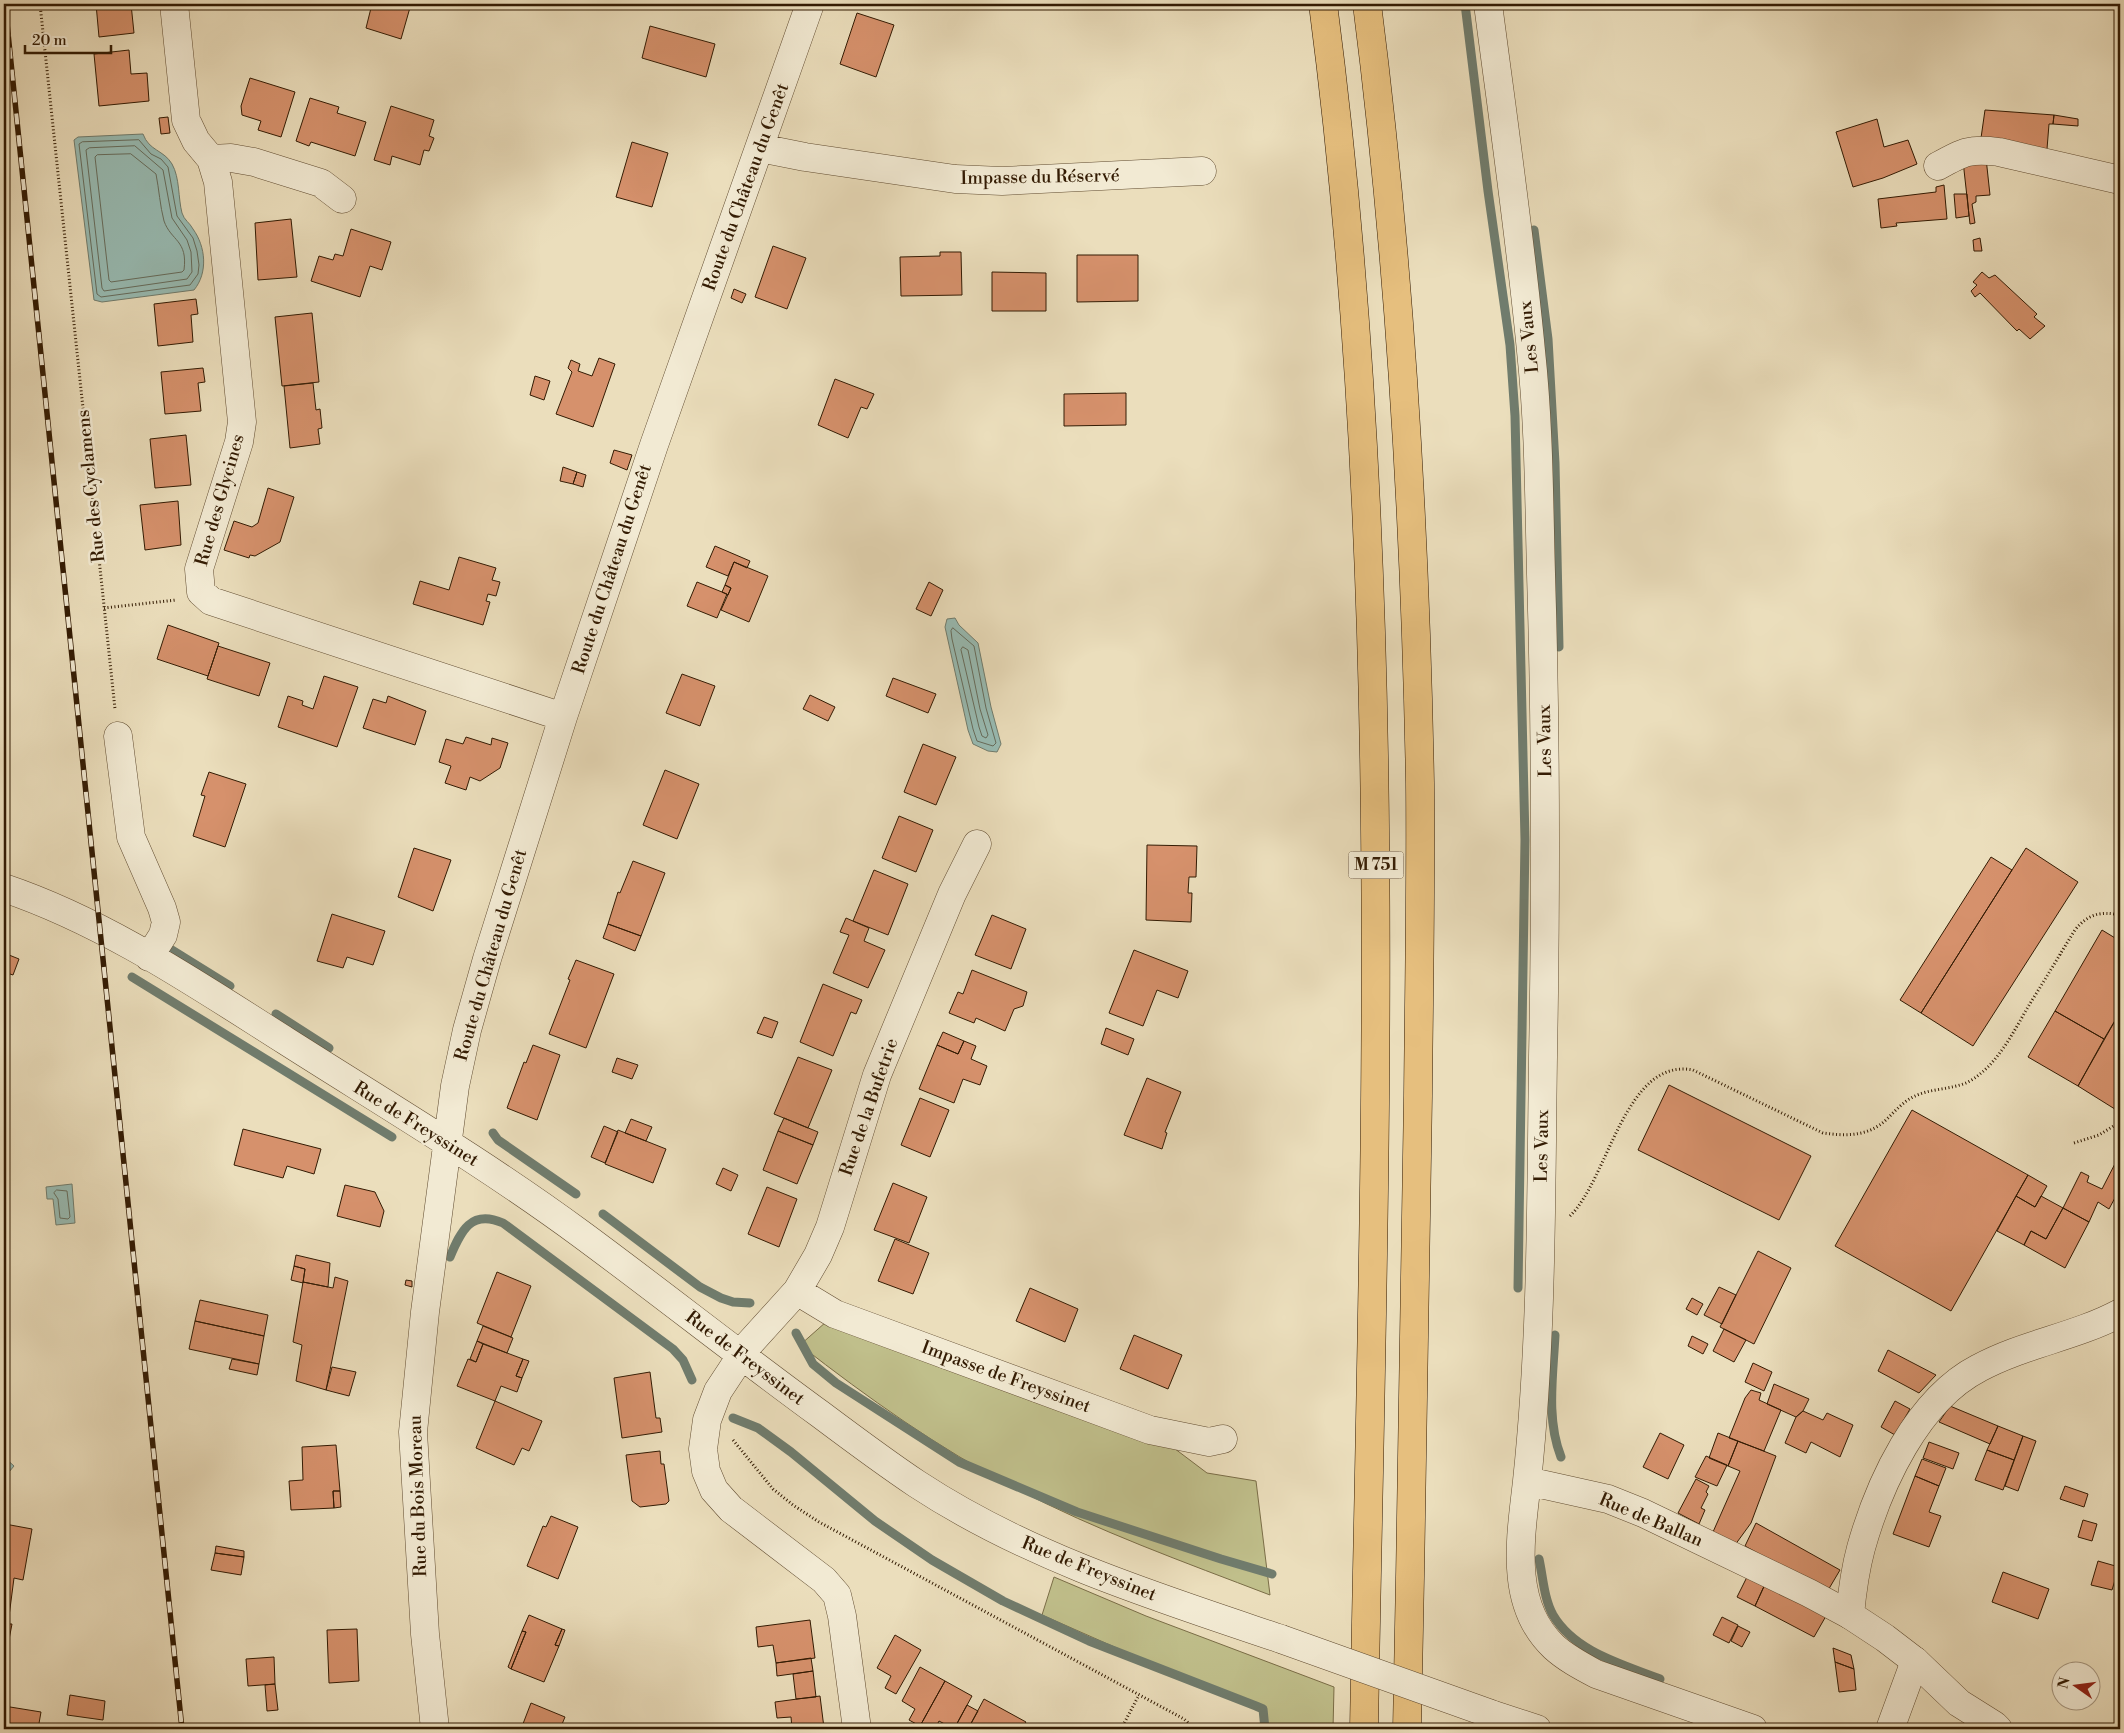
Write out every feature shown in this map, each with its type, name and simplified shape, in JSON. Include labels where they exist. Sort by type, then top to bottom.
[{"type":"highway","name":"M 751","points":[[1323,4],[1342,169],[1356,317],[1369,539],[1374,676],[1377,908],[1375,1138],[1364,1729]]},
{"type":"highway","name":"M 751","points":[[1367,4],[1388,183],[1398,304],[1412,536],[1419,749],[1418,1138],[1407,1729]]},
{"type":"street","name":"Rue des Glycines","points":[[174,4],[186,120],[196,141],[210,159],[218,182],[242,422],[240,442],[199,569],[201,592],[211,601],[563,717]]},
{"type":"street","name":"Route du Château du Genêt","points":[[447,1143],[454,1086],[467,1030],[512,876],[654,445],[810,4]]},
{"type":"street","name":"Les Vaux","points":[[1488,4],[1532,353],[1539,491],[1546,799],[1540,1239],[1535,1407],[1527,1481]]},
{"type":"street","name":"Impasse du Réservé","points":[[760,148],[804,157],[955,179],[1002,181],[1202,171]]},
{"type":"street","points":[[1938,166],[1963,152],[1979,149],[2120,180]]},
{"type":"street","points":[[210,159],[231,158],[254,162],[321,183],[342,199]]},
{"type":"street","points":[[118,736],[131,837],[162,908],[166,922],[163,935],[149,957]]},
{"type":"street","name":"Rue de la Bufetrie","points":[[857,1729],[842,1616],[837,1595],[824,1580],[731,1509],[714,1490],[706,1471],[703,1449],[707,1420],[718,1391],[741,1356],[770,1319],[797,1291],[818,1255],[830,1227],[877,1075],[952,894],[977,844]]},
{"type":"street","name":"Rue de Freyssinet","points":[[4,888],[68,912],[149,957],[514,1186],[580,1233],[741,1356],[919,1485],[976,1518],[1056,1559],[1168,1601],[1537,1729]]},
{"type":"street","name":"Rue du Bois Moreau","points":[[435,1729],[425,1634],[413,1432],[425,1312],[447,1143]]},
{"type":"street","name":"Impasse de Freyssinet","points":[[797,1291],[835,1314],[1150,1430],[1209,1442],[1223,1439]]},
{"type":"street","points":[[1850,1615],[1857,1565],[1874,1510],[1901,1452],[1933,1404],[1952,1384],[1980,1367],[2090,1327],[2120,1313]]},
{"type":"street","points":[[1527,1481],[1520,1549],[1522,1581],[1530,1610],[1539,1628],[1553,1646],[1572,1661],[1596,1674],[1753,1729]]},
{"type":"street","name":"Rue de Ballan","points":[[1527,1481],[1608,1498],[1809,1593],[1850,1615],[1915,1660],[1959,1703]]},
{"type":"street","points":[[1890,1729],[1915,1660]]},
{"type":"street","points":[[1959,1703],[1969,1729]]},
{"type":"street","points":[[1959,1703],[1998,1729]]},
{"type":"path","name":"Rue des Cyclamens","points":[[40,4],[118,736]]},
{"type":"path","points":[[104,608],[176,600],[201,592]]},
{"type":"path","points":[[1540,1239],[1562,1224],[1577,1209],[1587,1193],[1622,1121],[1638,1095],[1649,1082],[1660,1074],[1681,1068],[1693,1070],[1823,1133],[1846,1136],[1864,1134],[1885,1121],[1900,1106],[1913,1097],[1954,1087],[1982,1073],[2005,1046],[2075,930],[2084,920],[2094,914],[2107,912],[2120,914]]},
{"type":"path","points":[[2074,1143],[2099,1136],[2120,1122]]},
{"type":"path","points":[[707,1420],[728,1435],[773,1489],[792,1505],[900,1566],[1184,1719],[1195,1729]]},
{"type":"path","points":[[1121,1729],[1139,1695]]},
{"type":"shaded area","points":[[835,1314],[1150,1430],[1207,1473],[1256,1481],[1270,1595],[1141,1545],[1046,1504],[986,1473],[931,1439],[851,1384],[800,1345]]},
{"type":"shaded area","points":[[1054,1577],[1146,1616],[1334,1687],[1333,1729],[1262,1729],[1264,1713],[1042,1615]]},
{"type":"water","points":[[143,134],[149,144],[169,159],[175,170],[182,213],[201,244],[204,260],[202,276],[194,290],[102,302],[94,300],[74,140],[78,137]]},
{"type":"water","points":[[955,618],[959,625],[978,643],[991,707],[1001,744],[997,752],[988,751],[973,744],[968,730],[945,627],[947,619]]},
{"type":"water","points":[[72,1184],[75,1223],[56,1225],[53,1199],[47,1199],[46,1187]]},
{"type":"water","points":[[4,1457],[14,1466],[4,1478]]},
{"type":"building","points":[[96,4],[131,4],[134,33],[99,37]]},
{"type":"building","points":[[372,4],[411,4],[401,39],[366,28]]},
{"type":"building","points":[[857,13],[894,25],[876,77],[840,64]]},
{"type":"building","points":[[650,26],[715,44],[706,77],[642,58]]},
{"type":"building","points":[[129,50],[131,74],[147,73],[149,101],[99,106],[94,54]]},
{"type":"building","points":[[250,78],[295,92],[281,137],[258,130],[261,121],[242,115],[241,106]]},
{"type":"building","points":[[310,98],[339,107],[337,113],[366,122],[355,156],[311,142],[309,146],[296,141]]},
{"type":"building","points":[[391,106],[434,120],[429,136],[434,138],[429,151],[424,150],[420,165],[392,156],[390,165],[374,160]]},
{"type":"building","points":[[1985,110],[2054,115],[2053,124],[2049,124],[2047,149],[1981,138]]},
{"type":"building","points":[[2054,115],[2078,119],[2078,126],[2053,124]]},
{"type":"building","points":[[168,117],[170,133],[161,134],[159,118]]},
{"type":"building","points":[[1877,119],[1884,147],[1908,140],[1917,164],[1883,178],[1853,187],[1836,132]]},
{"type":"building","points":[[632,142],[668,153],[652,207],[616,197]]},
{"type":"building","points":[[1986,158],[1990,195],[1976,196],[1976,202],[1972,204],[1975,223],[1970,224],[1963,161]]},
{"type":"building","points":[[1944,185],[1947,219],[1896,223],[1897,226],[1881,228],[1878,199],[1936,192],[1936,187]]},
{"type":"building","points":[[1954,194],[1967,194],[1969,216],[1956,218]]},
{"type":"building","points":[[291,219],[297,277],[258,280],[255,223]]},
{"type":"building","points":[[351,229],[391,242],[382,270],[370,266],[360,297],[311,281],[319,256],[333,260],[335,254],[343,256]]},
{"type":"building","points":[[1980,238],[1982,251],[1974,251],[1973,240]]},
{"type":"building","points":[[773,246],[806,258],[787,309],[755,297]]},
{"type":"building","points":[[940,252],[961,252],[962,295],[901,296],[900,257],[940,256]]},
{"type":"building","points":[[1077,255],[1138,255],[1138,301],[1077,302]]},
{"type":"building","points":[[992,272],[1046,273],[1046,311],[992,311]]},
{"type":"building","points":[[1982,272],[1989,278],[1995,275],[2037,314],[2034,317],[2045,326],[2030,339],[2019,329],[2017,331],[1980,293],[1975,297],[1971,291],[1977,285],[1973,282]]},
{"type":"building","points":[[734,289],[746,294],[742,303],[731,298]]},
{"type":"building","points":[[196,299],[198,314],[191,315],[193,342],[158,346],[154,304]]},
{"type":"building","points":[[312,313],[319,382],[282,386],[275,317]]},
{"type":"building","points":[[599,358],[615,364],[593,427],[556,414],[572,372],[568,368],[571,360],[580,364],[578,371],[592,376]]},
{"type":"building","points":[[203,368],[205,382],[198,383],[201,411],[165,414],[161,372]]},
{"type":"building","points":[[535,376],[550,381],[544,400],[530,395]]},
{"type":"building","points":[[835,379],[874,394],[867,409],[861,407],[848,438],[818,425]]},
{"type":"building","points":[[313,383],[316,410],[320,409],[322,428],[318,429],[320,444],[290,448],[284,386]]},
{"type":"building","points":[[1126,393],[1126,425],[1064,426],[1064,394]]},
{"type":"building","points":[[186,435],[191,485],[155,488],[150,439]]},
{"type":"building","points":[[614,450],[632,455],[627,470],[610,463]]},
{"type":"building","points":[[563,467],[577,472],[573,484],[560,481]]},
{"type":"building","points":[[577,472],[586,475],[583,487],[573,484]]},
{"type":"building","points":[[268,488],[294,497],[280,542],[255,556],[250,555],[249,558],[224,550],[234,521],[252,527],[258,523]]},
{"type":"building","points":[[178,501],[181,545],[145,550],[140,505]]},
{"type":"building","points":[[715,546],[750,561],[747,568],[734,562],[728,576],[706,567]]},
{"type":"building","points":[[459,557],[496,568],[492,580],[500,582],[496,596],[488,594],[486,601],[490,602],[483,625],[413,604],[420,581],[449,590]]},
{"type":"building","points":[[734,562],[768,576],[749,622],[721,610],[731,588],[725,585]]},
{"type":"building","points":[[697,582],[727,594],[717,618],[687,606]]},
{"type":"building","points":[[929,582],[943,590],[931,616],[916,609]]},
{"type":"building","points":[[725,585],[731,588],[728,595],[722,592]]},
{"type":"building","points":[[168,625],[219,643],[208,676],[157,659]]},
{"type":"building","points":[[218,646],[270,663],[259,696],[207,679]]},
{"type":"building","points":[[682,674],[715,686],[700,726],[666,713]]},
{"type":"building","points":[[324,676],[358,687],[337,747],[278,727],[288,696],[303,701],[302,705],[313,709]]},
{"type":"building","points":[[893,678],[936,694],[928,713],[886,696]]},
{"type":"building","points":[[810,695],[835,707],[828,721],[803,709]]},
{"type":"building","points":[[388,696],[426,711],[415,745],[363,728],[373,699],[386,703]]},
{"type":"building","points":[[466,737],[491,745],[492,738],[508,743],[500,768],[480,781],[470,777],[466,790],[445,783],[451,766],[439,762],[446,739],[463,744]]},
{"type":"building","points":[[923,744],[956,757],[936,805],[904,792]]},
{"type":"building","points":[[665,770],[699,784],[677,839],[643,825]]},
{"type":"building","points":[[209,772],[246,784],[225,847],[193,836],[205,796],[201,795]]},
{"type":"building","points":[[899,816],[933,830],[916,872],[882,858]]},
{"type":"building","points":[[1147,845],[1197,846],[1196,877],[1189,877],[1188,893],[1192,893],[1191,922],[1146,920]]},
{"type":"building","points":[[414,848],[451,860],[433,911],[398,897]]},
{"type":"building","points":[[2026,848],[2078,882],[1973,1046],[1921,1013]]},
{"type":"building","points":[[1991,857],[2012,870],[1921,1013],[1900,1000]]},
{"type":"building","points":[[633,861],[665,873],[641,936],[608,924],[618,892],[620,893]]},
{"type":"building","points":[[874,870],[908,884],[888,935],[853,921]]},
{"type":"building","points":[[332,914],[385,931],[373,965],[347,957],[343,968],[317,961]]},
{"type":"building","points":[[992,915],[1026,929],[1011,969],[975,955]]},
{"type":"building","points":[[846,918],[869,928],[864,941],[885,950],[868,988],[833,973],[849,935],[840,932]]},
{"type":"building","points":[[608,924],[641,936],[635,951],[603,938]]},
{"type":"building","points":[[2102,930],[2120,941],[2120,1012],[2104,1039],[2055,1011]]},
{"type":"building","points":[[1134,950],[1188,971],[1178,998],[1157,990],[1143,1026],[1109,1013]]},
{"type":"building","points":[[4,953],[19,959],[13,975],[4,972]]},
{"type":"building","points":[[576,960],[614,974],[586,1048],[549,1034]]},
{"type":"building","points":[[972,970],[1027,992],[1023,1006],[1014,1009],[1005,1031],[976,1018],[974,1023],[949,1013],[958,992],[963,994]]},
{"type":"building","points":[[4,972],[9,974],[4,988]]},
{"type":"building","points":[[823,984],[862,1000],[856,1014],[851,1012],[833,1056],[800,1042]]},
{"type":"building","points":[[2055,1011],[2104,1039],[2078,1086],[2028,1057]]},
{"type":"building","points":[[2120,1012],[2120,1107],[2118,1111],[2078,1086]]},
{"type":"building","points":[[764,1017],[778,1022],[772,1038],[757,1033]]},
{"type":"building","points":[[1106,1028],[1134,1039],[1128,1055],[1101,1044]]},
{"type":"building","points":[[943,1032],[964,1041],[958,1054],[937,1045]]},
{"type":"building","points":[[964,1041],[976,1046],[971,1059],[987,1066],[980,1085],[963,1079],[954,1103],[919,1089],[937,1045],[958,1054]]},
{"type":"building","points":[[533,1045],[560,1055],[537,1120],[507,1108],[524,1062],[526,1063]]},
{"type":"building","points":[[798,1057],[832,1070],[808,1128],[774,1114]]},
{"type":"building","points":[[617,1058],[638,1065],[632,1079],[612,1072]]},
{"type":"building","points":[[1147,1078],[1181,1092],[1165,1132],[1167,1133],[1162,1149],[1124,1135]]},
{"type":"building","points":[[1669,1085],[1811,1156],[1779,1220],[1638,1150]]},
{"type":"building","points":[[920,1098],[949,1110],[930,1157],[901,1145]]},
{"type":"building","points":[[1912,1110],[2028,1175],[1951,1311],[1835,1246]]},
{"type":"building","points":[[784,1118],[818,1132],[813,1145],[778,1131]]},
{"type":"building","points":[[631,1119],[652,1127],[646,1141],[625,1133]]},
{"type":"building","points":[[604,1126],[618,1132],[605,1163],[591,1157]]},
{"type":"building","points":[[243,1129],[321,1149],[314,1174],[287,1166],[283,1178],[234,1165]]},
{"type":"building","points":[[618,1130],[666,1149],[653,1183],[605,1164]]},
{"type":"building","points":[[778,1131],[813,1145],[797,1184],[763,1170]]},
{"type":"building","points":[[2120,1154],[2120,1196],[2117,1194],[2109,1209],[2098,1202],[2089,1222],[2063,1208],[2081,1172],[2089,1176],[2087,1182],[2102,1189]]},
{"type":"building","points":[[723,1168],[738,1175],[731,1191],[716,1184]]},
{"type":"building","points":[[2028,1175],[2047,1186],[2035,1207],[2016,1196]]},
{"type":"building","points":[[893,1183],[927,1197],[909,1243],[874,1230]]},
{"type":"building","points":[[345,1185],[375,1192],[384,1211],[380,1227],[337,1216]]},
{"type":"building","points":[[767,1187],[797,1199],[779,1247],[748,1234]]},
{"type":"building","points":[[2016,1196],[2035,1207],[2041,1196],[2063,1208],[2046,1239],[2031,1231],[2024,1245],[1997,1231]]},
{"type":"building","points":[[2063,1208],[2089,1222],[2065,1268],[2024,1245],[2031,1231],[2046,1239]]},
{"type":"building","points":[[895,1239],[929,1253],[913,1294],[878,1281]]},
{"type":"building","points":[[1758,1251],[1791,1268],[1754,1344],[1720,1327]]},
{"type":"building","points":[[296,1255],[330,1263],[328,1287],[303,1282],[305,1269],[294,1266]]},
{"type":"building","points":[[294,1266],[305,1269],[303,1283],[291,1280]]},
{"type":"building","points":[[497,1272],[531,1286],[511,1337],[477,1323]]},
{"type":"building","points":[[335,1277],[348,1281],[326,1390],[296,1381],[302,1345],[293,1342],[303,1282],[333,1288]]},
{"type":"building","points":[[406,1280],[412,1281],[412,1287],[405,1285]]},
{"type":"building","points":[[1719,1287],[1736,1295],[1722,1324],[1704,1315]]},
{"type":"building","points":[[1030,1288],[1078,1309],[1065,1342],[1016,1321]]},
{"type":"building","points":[[1692,1298],[1703,1304],[1697,1315],[1686,1309]]},
{"type":"building","points":[[200,1300],[268,1315],[264,1336],[195,1321]]},
{"type":"building","points":[[195,1321],[264,1336],[259,1364],[189,1349]]},
{"type":"building","points":[[483,1326],[513,1338],[507,1353],[477,1341]]},
{"type":"building","points":[[1724,1329],[1746,1340],[1734,1362],[1713,1351]]},
{"type":"building","points":[[1134,1335],[1182,1355],[1168,1389],[1120,1369]]},
{"type":"building","points":[[1692,1336],[1708,1344],[1703,1354],[1688,1346]]},
{"type":"building","points":[[477,1341],[483,1344],[476,1362],[470,1359]]},
{"type":"building","points":[[483,1344],[523,1359],[516,1376],[522,1378],[517,1392],[501,1386],[495,1401],[457,1386],[468,1359],[476,1362]]},
{"type":"building","points":[[1888,1350],[1936,1375],[1919,1393],[1878,1371]]},
{"type":"building","points":[[232,1359],[259,1364],[257,1375],[229,1369]]},
{"type":"building","points":[[523,1359],[529,1361],[522,1378],[516,1376]]},
{"type":"building","points":[[1753,1363],[1772,1372],[1764,1391],[1745,1382]]},
{"type":"building","points":[[332,1367],[356,1372],[349,1396],[326,1390]]},
{"type":"building","points":[[650,1372],[656,1418],[660,1418],[662,1432],[622,1438],[614,1378]]},
{"type":"building","points":[[1774,1384],[1809,1399],[1803,1411],[1796,1417],[1767,1404]]},
{"type":"building","points":[[1751,1390],[1761,1393],[1759,1400],[1781,1410],[1764,1451],[1729,1438],[1745,1398]]},
{"type":"building","points":[[495,1401],[542,1421],[529,1451],[522,1448],[514,1465],[476,1448]]},
{"type":"building","points":[[1895,1401],[1910,1409],[1895,1435],[1881,1427]]},
{"type":"building","points":[[1950,1406],[1998,1426],[1990,1444],[1939,1422]]},
{"type":"building","points":[[1803,1411],[1823,1420],[1827,1413],[1853,1425],[1840,1457],[1811,1442],[1806,1453],[1785,1443],[1796,1417]]},
{"type":"building","points":[[1998,1426],[2023,1436],[2014,1460],[1987,1450]]},
{"type":"building","points":[[1660,1433],[1684,1445],[1668,1479],[1643,1467]]},
{"type":"building","points":[[1718,1433],[1738,1441],[1728,1466],[1709,1458]]},
{"type":"building","points":[[2023,1436],[2036,1441],[2018,1491],[2005,1486]]},
{"type":"building","points":[[1738,1441],[1776,1456],[1751,1523],[1735,1545],[1713,1532],[1740,1471],[1728,1466]]},
{"type":"building","points":[[1929,1442],[1959,1453],[1953,1469],[1923,1458]]},
{"type":"building","points":[[336,1445],[340,1491],[333,1491],[334,1508],[291,1510],[289,1481],[303,1480],[302,1447]]},
{"type":"building","points":[[1987,1450],[2014,1460],[2003,1490],[1975,1480]]},
{"type":"building","points":[[660,1451],[661,1464],[664,1464],[669,1501],[666,1504],[640,1507],[632,1501],[626,1455]]},
{"type":"building","points":[[1706,1456],[1727,1465],[1717,1486],[1695,1477]]},
{"type":"building","points":[[1922,1459],[1946,1468],[1939,1486],[1915,1476]]},
{"type":"building","points":[[1915,1476],[1939,1486],[1929,1512],[1941,1516],[1929,1547],[1893,1534]]},
{"type":"building","points":[[1696,1479],[1709,1486],[1706,1492],[1708,1494],[1701,1508],[1705,1510],[1699,1524],[1678,1513]]},
{"type":"building","points":[[2065,1486],[2088,1494],[2084,1507],[2060,1499]]},
{"type":"building","points":[[333,1491],[340,1491],[341,1507],[334,1508]]},
{"type":"building","points":[[551,1516],[578,1527],[558,1579],[527,1566],[543,1526],[546,1527]]},
{"type":"building","points":[[2083,1520],[2097,1524],[2092,1541],[2078,1537]]},
{"type":"building","points":[[1756,1523],[1840,1570],[1827,1592],[1745,1546]]},
{"type":"building","points":[[5,1524],[32,1529],[23,1580],[14,1578],[8,1624],[12,1624],[7,1650],[4,1650]]},
{"type":"building","points":[[216,1546],[244,1551],[244,1557],[215,1553]]},
{"type":"building","points":[[215,1553],[244,1557],[241,1575],[211,1570]]},
{"type":"building","points":[[2098,1561],[2119,1567],[2112,1590],[2091,1585]]},
{"type":"building","points":[[2003,1572],[2049,1589],[2038,1619],[1992,1602]]},
{"type":"building","points":[[1749,1573],[1766,1582],[1755,1606],[1737,1597]]},
{"type":"building","points":[[1766,1582],[1826,1616],[1814,1637],[1755,1606]]},
{"type":"building","points":[[529,1615],[562,1629],[555,1645],[559,1646],[544,1682],[511,1669],[526,1632],[522,1631]]},
{"type":"building","points":[[1722,1617],[1738,1625],[1729,1643],[1713,1635]]},
{"type":"building","points":[[810,1620],[815,1658],[776,1663],[773,1645],[758,1647],[756,1627]]},
{"type":"building","points":[[1738,1626],[1750,1632],[1742,1647],[1731,1641]]},
{"type":"building","points":[[357,1629],[359,1681],[329,1683],[327,1630]]},
{"type":"building","points":[[562,1629],[565,1630],[559,1646],[555,1645]]},
{"type":"building","points":[[522,1631],[526,1632],[511,1669],[508,1667]]},
{"type":"building","points":[[895,1635],[921,1650],[896,1694],[885,1688],[891,1676],[877,1668]]},
{"type":"building","points":[[1833,1648],[1851,1655],[1854,1669],[1835,1662]]},
{"type":"building","points":[[274,1657],[275,1684],[248,1686],[246,1659]]},
{"type":"building","points":[[811,1658],[813,1671],[777,1676],[776,1663]]},
{"type":"building","points":[[1835,1662],[1854,1669],[1856,1690],[1839,1692]]},
{"type":"building","points":[[920,1667],[945,1681],[920,1726],[909,1720],[915,1709],[902,1701]]},
{"type":"building","points":[[813,1671],[816,1697],[796,1699],[793,1674]]},
{"type":"building","points":[[945,1681],[972,1696],[954,1729],[939,1721],[935,1729],[927,1729],[920,1726]]},
{"type":"building","points":[[275,1684],[278,1710],[267,1711],[265,1685]]},
{"type":"building","points":[[70,1695],[105,1701],[103,1720],[67,1715]]},
{"type":"building","points":[[820,1696],[824,1728],[792,1729],[791,1717],[777,1718],[775,1702]]},
{"type":"building","points":[[984,1699],[1026,1722],[1021,1729],[968,1729]]},
{"type":"building","points":[[531,1703],[565,1717],[560,1729],[521,1729]]},
{"type":"building","points":[[967,1705],[978,1711],[968,1729],[954,1729]]},
{"type":"building","points":[[4,1706],[41,1712],[38,1729],[4,1729]]},
{"type":"waterway","points":[[1465,4],[1488,191],[1510,345],[1515,416],[1525,840],[1518,1288]]},
{"type":"waterway","points":[[1534,230],[1548,339],[1555,463],[1559,647]]},
{"type":"waterway","points":[[172,950],[230,986]]},
{"type":"waterway","points":[[132,977],[392,1137]]},
{"type":"waterway","points":[[276,1014],[329,1048]]},
{"type":"waterway","points":[[493,1133],[498,1140],[576,1194]]},
{"type":"waterway","points":[[603,1214],[700,1287],[733,1302],[750,1303]]},
{"type":"waterway","points":[[450,1257],[463,1231],[475,1221],[492,1219],[503,1223],[673,1349],[683,1360],[692,1380]]},
{"type":"waterway","points":[[796,1333],[813,1364],[836,1383],[959,1462],[1077,1512],[1272,1574]]},
{"type":"waterway","points":[[1555,1335],[1552,1413],[1556,1443],[1561,1457]]},
{"type":"waterway","points":[[733,1418],[758,1428],[791,1452],[875,1521],[932,1560],[1003,1601],[1089,1641],[1263,1709],[1265,1729]]},
{"type":"waterway","points":[[1539,1559],[1548,1602],[1553,1615],[1562,1628],[1587,1648],[1600,1655],[1660,1679]]},
{"type":"railway","points":[[5,4],[182,1729]]}]
